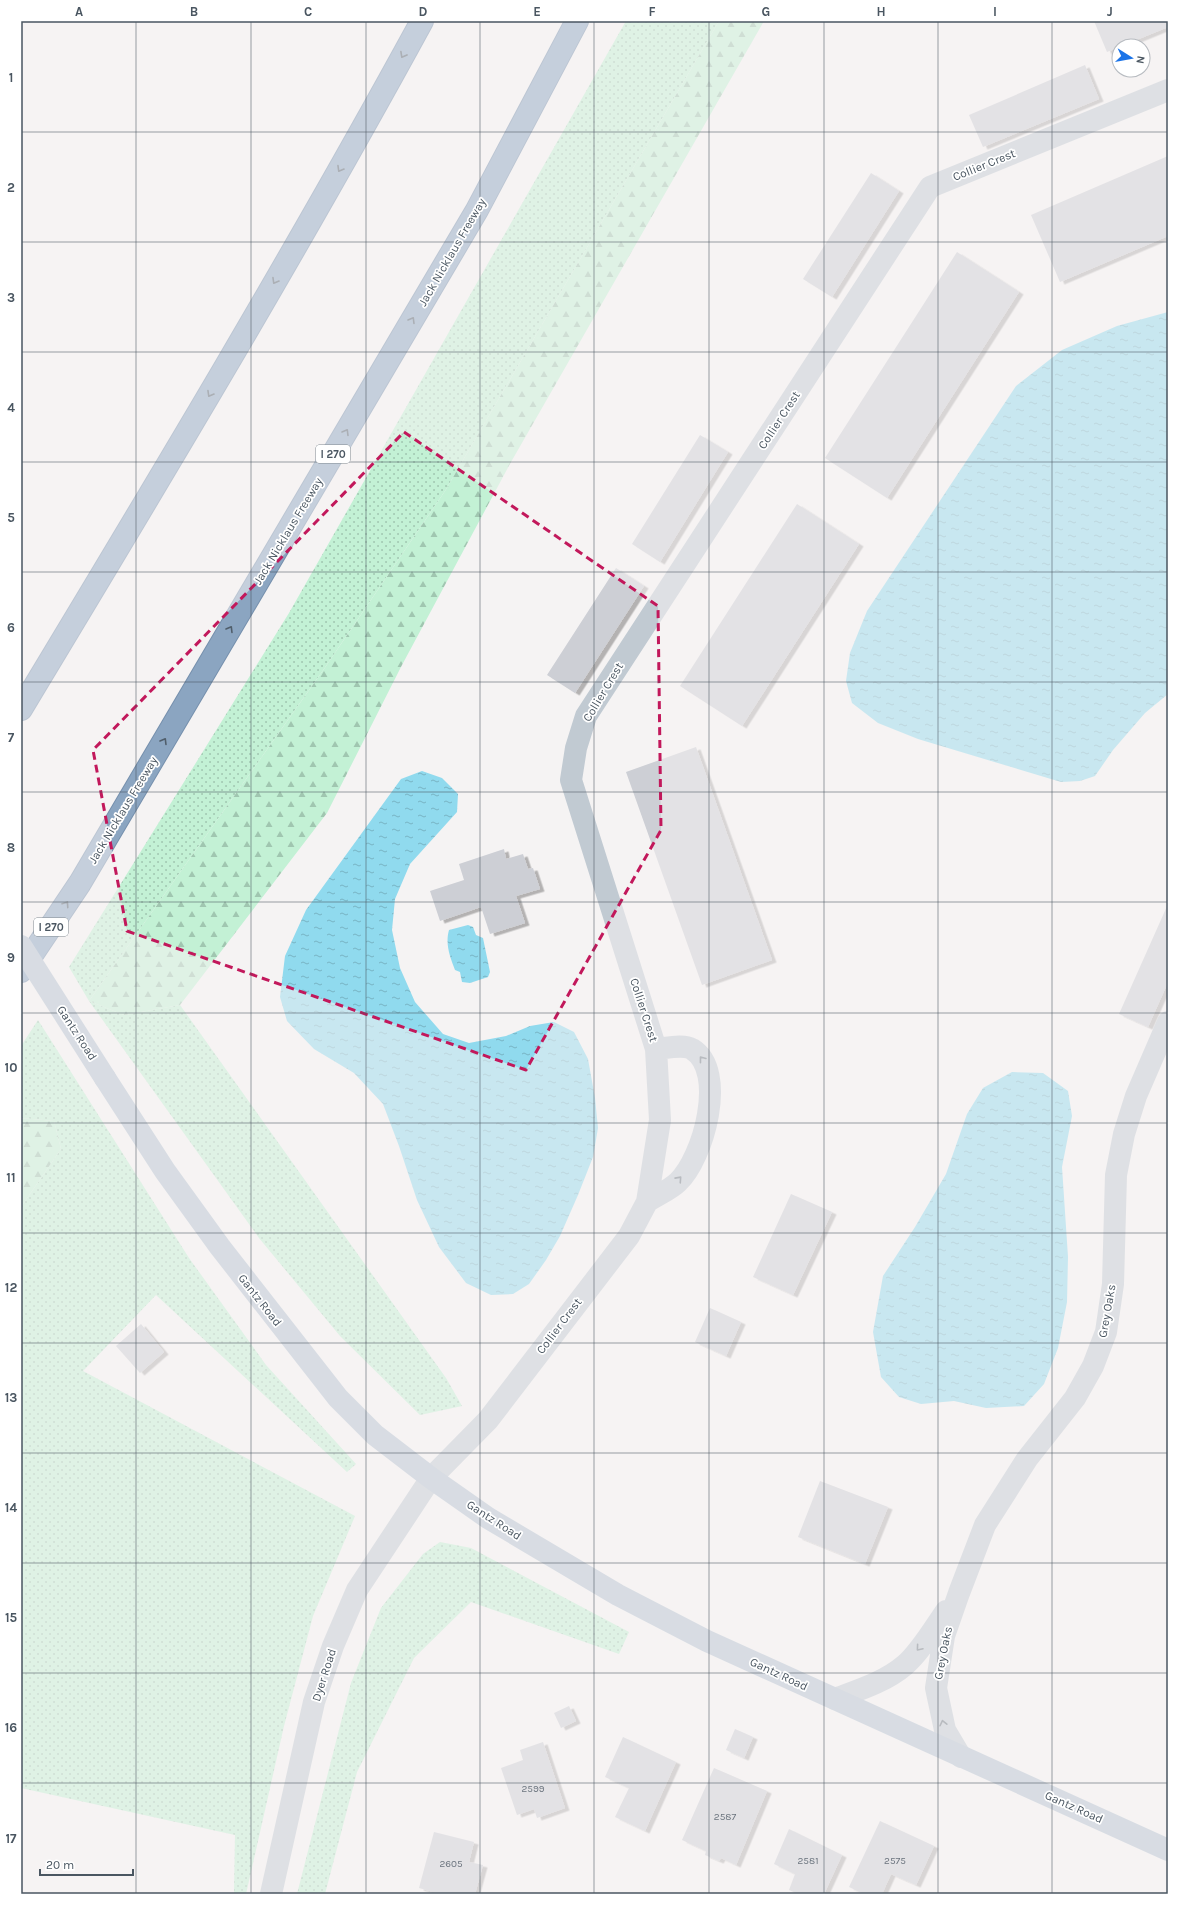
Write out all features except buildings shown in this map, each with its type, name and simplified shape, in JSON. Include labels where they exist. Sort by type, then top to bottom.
[{"type":"highway","points":[[21,709],[160,478],[359,137],[422,21]]},
{"type":"highway","name":"Jack Nicklaus Freeway","points":[[21,972],[80,883],[477,210],[577,21]]},
{"type":"main road","name":"Gantz Road","points":[[21,946],[165,1171],[220,1247],[328,1386],[375,1434],[431,1478],[488,1518],[618,1596],[707,1641],[1168,1850]]},
{"type":"street","name":"Collier Crest","points":[[431,1478],[488,1420],[628,1236],[647,1202],[660,1120],[656,1049],[571,780],[576,748],[586,716],[930,187],[1168,90]]},
{"type":"street","name":"Grey Oaks","points":[[961,1757],[945,1730],[936,1688],[944,1636],[958,1593],[985,1525],[1027,1459],[1075,1398],[1093,1366],[1106,1332],[1113,1284],[1116,1175],[1124,1134],[1136,1096],[1168,1022]]},
{"type":"street","points":[[647,1202],[678,1182],[697,1154],[707,1120],[711,1087],[706,1063],[691,1048],[682,1047],[656,1049]]},
{"type":"street","name":"Dyer Road","points":[[271,1894],[314,1702],[333,1646],[357,1590],[431,1478]]},
{"type":"street","name":"Grey Oaks","points":[[835,1699],[872,1685],[905,1665],[926,1640],[958,1593]]},
{"type":"highlighted area","points":[[404,432],[658,606],[661,830],[526,1070],[127,931],[93,750]]},
{"type":"green space","points":[[626,21],[719,21],[445,491],[324,669],[89,1001],[69,967],[289,613]]},
{"type":"green space","points":[[719,21],[764,21],[511,462],[402,665],[327,813],[180,1005],[124,1015],[89,1001],[324,669],[445,491]]},
{"type":"green space","points":[[89,1001],[124,1015],[180,1005],[446,1378],[462,1406],[420,1415],[340,1336],[259,1238]]},
{"type":"green space","points":[[38,1020],[189,1258],[266,1365],[356,1464],[347,1472],[156,1295],[83,1371],[355,1516],[313,1616],[284,1726],[246,1894],[234,1894],[235,1835],[21,1788],[21,1207],[61,1149],[54,1121],[21,1118],[21,1046]]},
{"type":"green space","points":[[21,1118],[54,1121],[61,1149],[21,1207]]},
{"type":"green space","points":[[440,1542],[471,1548],[629,1632],[619,1654],[471,1602],[414,1658],[357,1772],[325,1894],[297,1894],[351,1683],[381,1608],[423,1554]]},
{"type":"water","points":[[1168,312],[1168,694],[1145,713],[1113,750],[1095,776],[1080,781],[1061,782],[918,739],[878,723],[852,703],[846,681],[850,653],[867,611],[1016,386],[1062,350],[1117,326]]},
{"type":"water","points":[[422,771],[442,778],[458,794],[457,812],[410,864],[395,899],[392,930],[400,968],[415,1002],[443,1034],[469,1043],[506,1036],[530,1026],[554,1022],[574,1032],[588,1059],[595,1098],[598,1128],[593,1157],[578,1195],[560,1236],[546,1260],[529,1284],[513,1294],[491,1295],[466,1283],[439,1247],[417,1200],[383,1104],[354,1073],[314,1049],[287,1021],[280,997],[285,956],[306,910],[401,779]]},
{"type":"water","points":[[468,925],[473,927],[476,935],[483,938],[490,972],[488,977],[470,983],[462,982],[460,972],[455,970],[448,945],[449,930]]},
{"type":"water","points":[[1012,1072],[1043,1073],[1068,1091],[1072,1116],[1062,1167],[1068,1257],[1067,1302],[1058,1348],[1044,1384],[1024,1406],[986,1408],[954,1401],[921,1404],[899,1397],[881,1377],[873,1332],[883,1276],[915,1227],[946,1174],[967,1114],[983,1088]]}]
